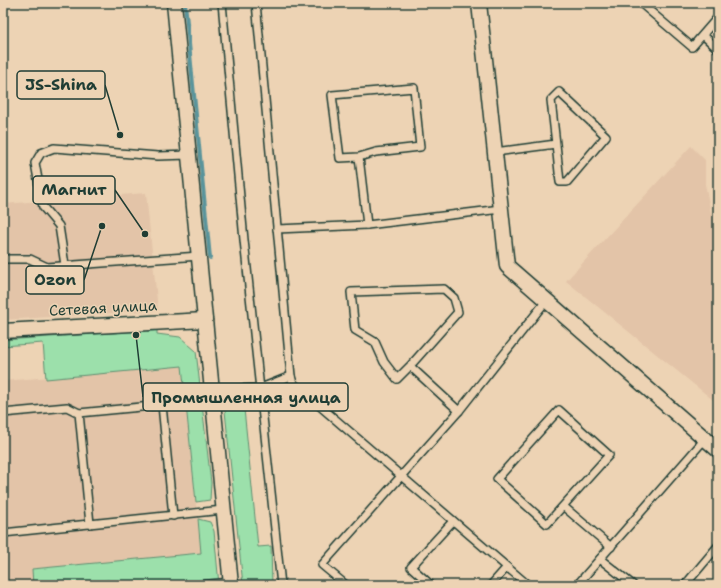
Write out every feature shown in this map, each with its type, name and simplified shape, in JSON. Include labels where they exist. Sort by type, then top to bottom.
[{"type":"street","points":[[174,3],[231,583]]},
{"type":"street","points":[[479,3],[507,266],[718,450]]},
{"type":"street","name":"Сетевая улица","points":[[3,331],[205,320]]},
{"type":"lane","points":[[222,3],[244,240],[282,584]]},
{"type":"lane","points":[[256,3],[290,376],[293,383],[528,585]]},
{"type":"lane","points":[[647,3],[644,6],[692,47],[718,17]]},
{"type":"lane","points":[[703,35],[718,49]]},
{"type":"lane","points":[[414,88],[420,147],[376,152],[359,158],[340,158],[332,95],[414,88]]},
{"type":"lane","points":[[559,92],[606,136],[567,182],[560,182],[556,144],[551,100],[559,92]]},
{"type":"lane","points":[[495,152],[556,144]]},
{"type":"lane","points":[[65,265],[60,226],[43,208],[35,163],[41,153],[54,148],[158,156],[189,155]]},
{"type":"lane","points":[[359,158],[367,225]]},
{"type":"lane","points":[[277,229],[367,225],[501,209]]},
{"type":"lane","points":[[3,259],[30,259],[37,264],[47,267],[199,256]]},
{"type":"lane","points":[[444,289],[454,298],[458,312],[410,366],[397,379],[384,362],[375,342],[355,330],[351,292],[444,289]]},
{"type":"lane","points":[[346,585],[322,565],[459,411],[546,301]]},
{"type":"lane","points":[[410,366],[459,411]]},
{"type":"lane","points":[[212,390],[261,388],[290,376]]},
{"type":"lane","points":[[3,413],[67,407],[79,413],[162,405],[173,516]]},
{"type":"lane","points":[[559,410],[609,455],[563,506],[547,524],[497,479],[559,410]]},
{"type":"lane","points":[[79,413],[90,524]]},
{"type":"lane","points":[[577,585],[706,439]]},
{"type":"lane","points":[[563,506],[611,547]]},
{"type":"lane","points":[[3,533],[223,510]]},
{"type":"lane","points":[[431,585],[411,567],[453,521]]},
{"type":"lane","points":[[685,585],[718,546]]},
{"type":"lane","points":[[600,559],[633,585]]},
{"type":"lane","points":[[491,585],[507,567]]},
{"type":"lane","points":[[198,585],[231,583]]},
{"type":"shaded area","points":[[691,146],[705,160],[705,184],[711,213],[718,225],[718,404],[566,281]]},
{"type":"shaded area","points":[[146,193],[158,310],[3,320],[3,204]]},
{"type":"shaded area","points":[[182,366],[201,553],[32,569],[33,585],[3,585],[3,381]]},
{"type":"green space","points":[[157,330],[157,334],[180,337],[196,351],[211,483],[210,500],[196,502],[182,366],[46,379],[43,343],[3,346],[3,340]]},
{"type":"green space","points":[[240,397],[252,397],[254,408],[244,409],[258,547],[271,546],[272,585],[243,585],[225,411],[225,407]]},
{"type":"green space","points":[[198,519],[210,522],[214,531],[219,585],[110,585],[109,580],[87,582],[87,585],[33,585],[32,569],[201,553]]},
{"type":"waterway","points":[[185,3],[210,258]]},
{"type":"place","name":"JS-Shina","points":[[120,135]]},
{"type":"place","name":"Ozon","points":[[102,226]]},
{"type":"place","name":"Магнит","points":[[145,234]]},
{"type":"place","name":"Промышленная улица","points":[[136,335]]}]
